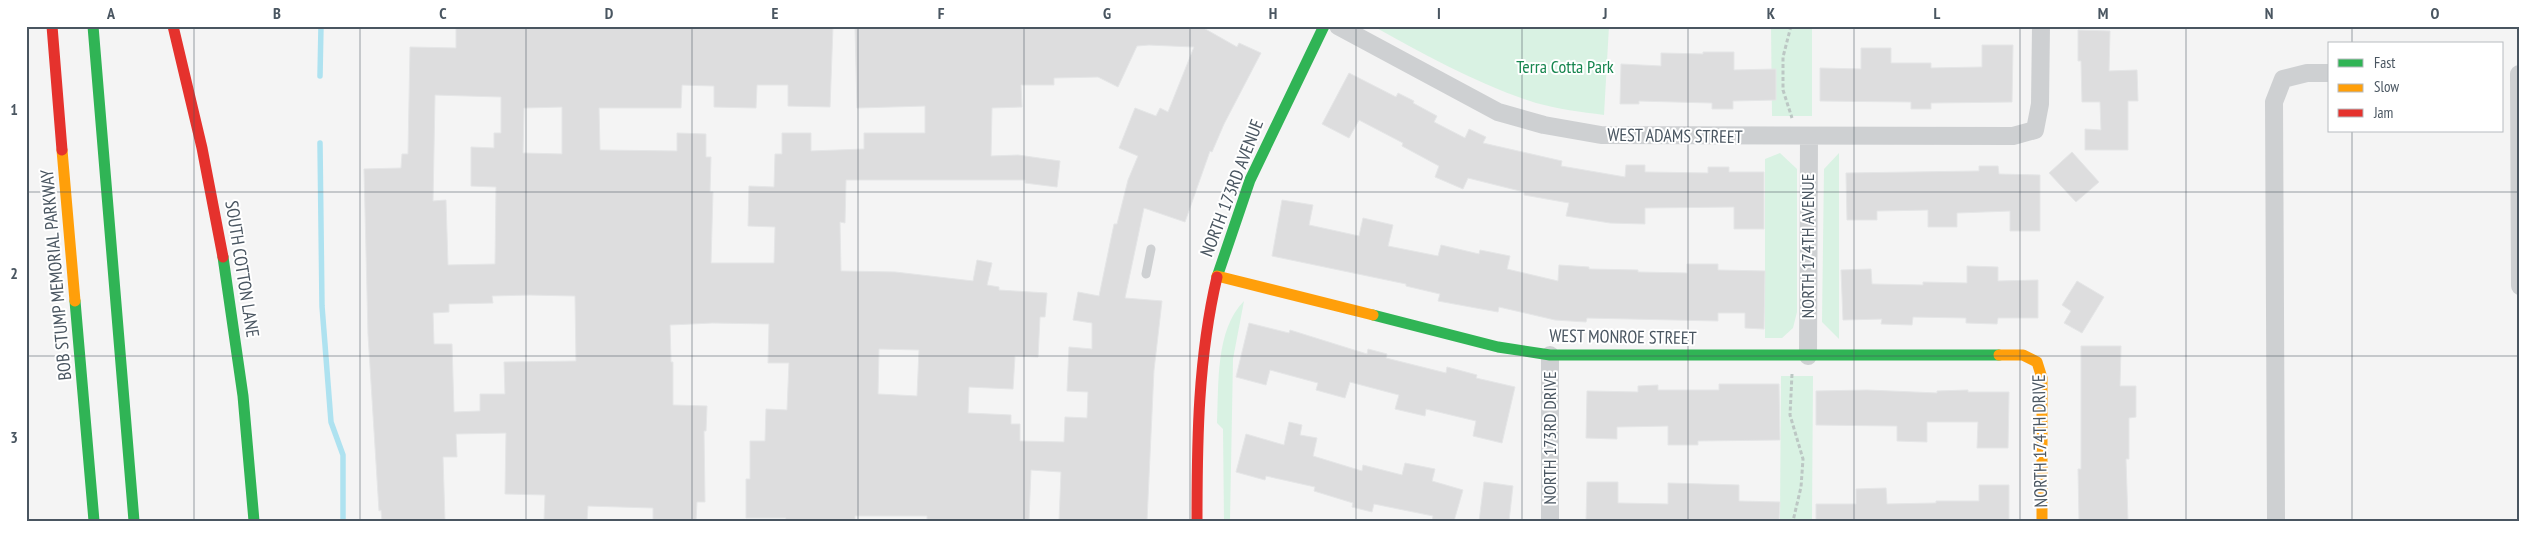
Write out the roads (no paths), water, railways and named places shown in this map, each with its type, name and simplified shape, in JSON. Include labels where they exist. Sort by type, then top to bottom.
[{"type":"main road","name":"BOB STUMP MEMORIAL PARKWAY","points":[[52,26],[94,521]]},
{"type":"main road","points":[[93,26],[134,521]]},
{"type":"main road","name":"SOUTH COTTON LANE","points":[[173,26],[211,188],[225,264],[248,443],[254,521]]},
{"type":"main road","name":"NORTH 173RD AVENUE","points":[[1197,521],[1198,405],[1205,334],[1217,276],[1246,190],[1284,104],[1324,26]]},
{"type":"main road","name":"WEST MONROE STREET","points":[[1217,276],[1498,347],[1550,355],[2023,355],[2037,362]]},
{"type":"main road","name":"NORTH 174TH DRIVE","points":[[2037,362],[2042,378],[2042,521]]},
{"type":"street","name":"WEST ADAMS STREET","points":[[1338,26],[1498,112],[1544,125],[1601,135],[1809,137],[2013,136],[2034,130],[2040,104],[2041,26]]},
{"type":"street","points":[[2276,521],[2274,102],[2283,79],[2307,73],[2328,73]]},
{"type":"street","points":[[2514,73],[2520,286]]},
{"type":"street","name":"NORTH 174TH AVENUE","points":[[1808,356],[1809,137]]},
{"type":"street","name":"NORTH 173RD DRIVE","points":[[1550,355],[1550,521]]},
{"type":"lane","points":[[1146,274],[1151,249]]},
{"type":"waterway","points":[[320,76],[321,26]]},
{"type":"waterway","points":[[320,143],[322,306],[331,422],[343,455],[343,521]]},
{"type":"park label","name":"Terra Cotta Park","points":[[1565,67]]}]
